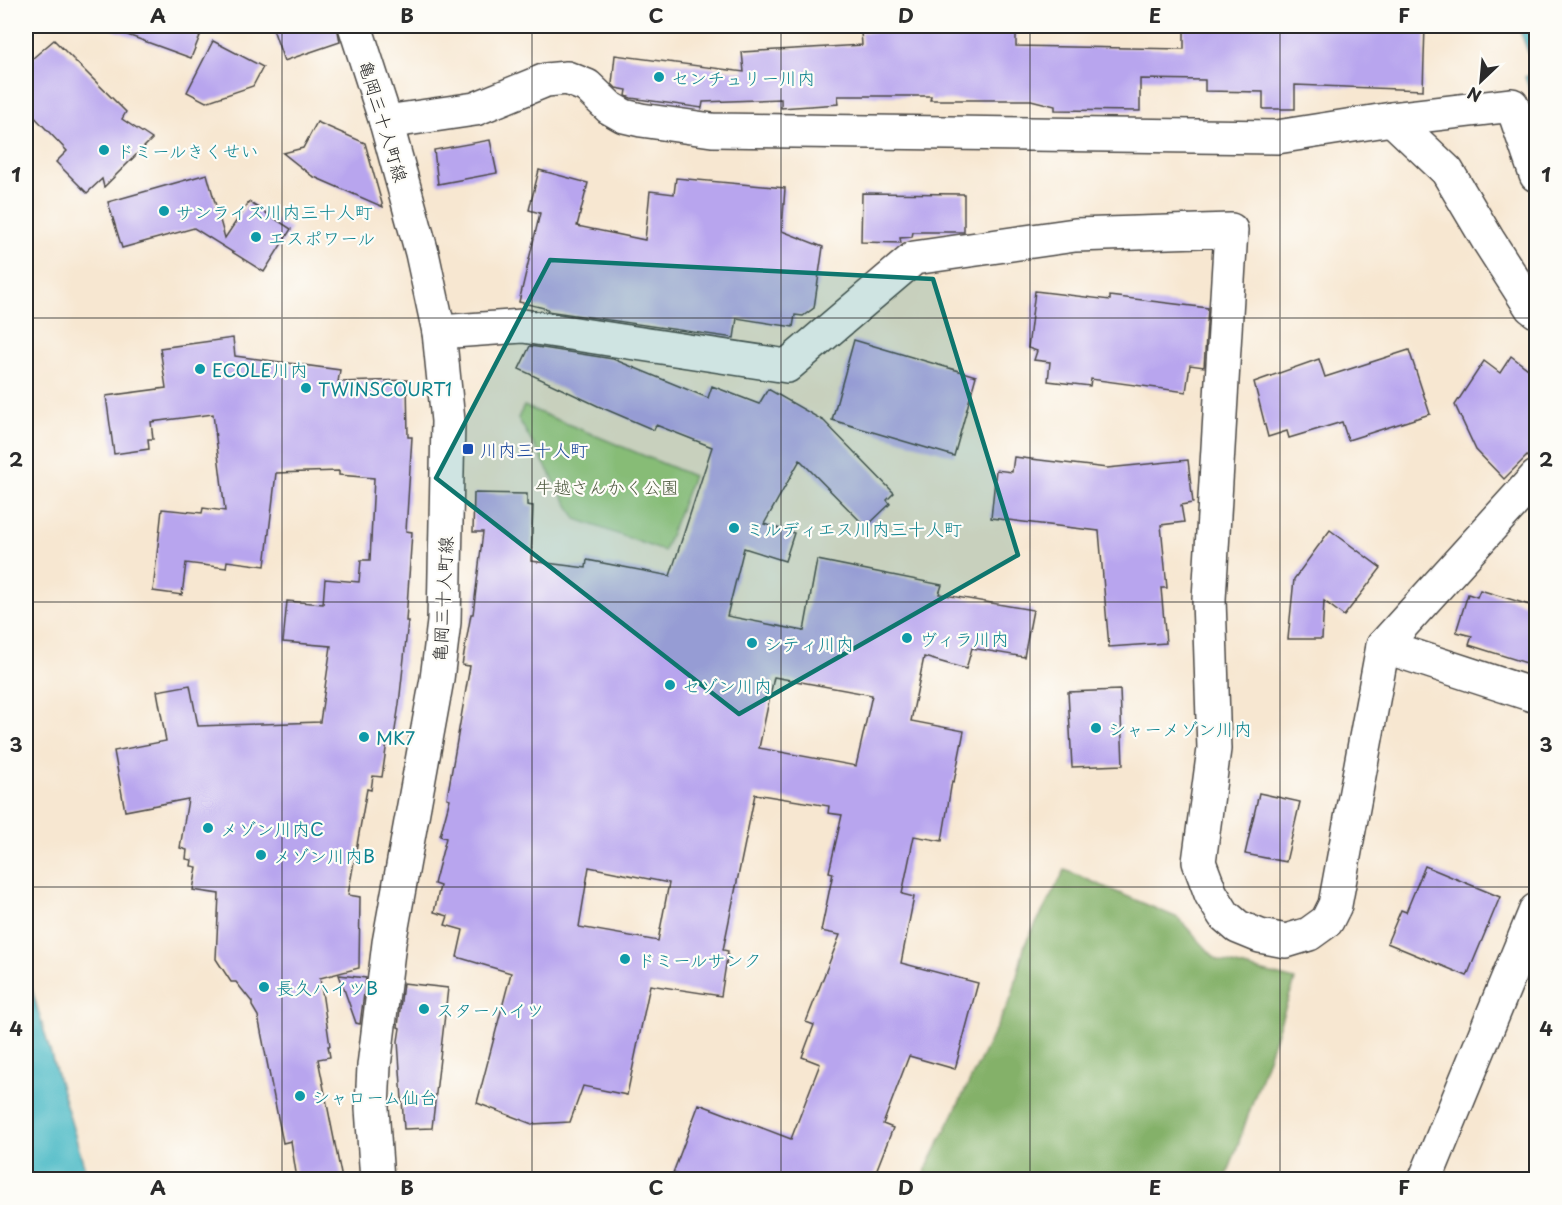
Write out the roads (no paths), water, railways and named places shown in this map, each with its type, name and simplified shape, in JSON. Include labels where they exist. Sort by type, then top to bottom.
[{"type":"street","name":"亀岡三十人町線","points":[[355,26],[386,122],[422,253],[439,332],[448,421],[444,621],[437,680],[389,943],[374,1066],[372,1108],[377,1179]]},
{"type":"street","points":[[386,122],[475,109],[546,80],[567,78],[587,86],[610,108],[624,116],[712,130],[1277,137],[1392,119],[1512,105],[1536,175]]},
{"type":"street","points":[[1392,119],[1447,171],[1488,240],[1536,311]]},
{"type":"street","points":[[439,332],[523,326],[787,366],[914,258],[1076,235],[1231,230],[1209,599],[1214,749],[1199,862],[1211,894],[1224,915],[1238,927],[1260,936],[1286,941],[1309,934],[1327,921],[1335,905],[1383,646],[1536,477]]},
{"type":"street","points":[[1383,646],[1536,696]]},
{"type":"street","points":[[1425,1179],[1533,930]]},
{"type":"water","points":[[1518,26],[1536,26],[1536,72]]},
{"type":"water","points":[[1536,72],[1536,107],[1525,77]]},
{"type":"water","points":[[26,970],[88,1179],[26,1179]]},
{"type":"place","name":"センチュリー川内","points":[[659,77]]},
{"type":"place","name":"ドミールきくせい","points":[[104,150]]},
{"type":"place","name":"サンライズ川内三十人町","points":[[164,211]]},
{"type":"place","name":"エスポワール","points":[[256,237]]},
{"type":"place","name":"ECOLE川内","points":[[200,369]]},
{"type":"place","name":"TWINSCOURT1","points":[[306,388]]},
{"type":"place","name":"川内三十人町","points":[[468,449]]},
{"type":"place","name":"ミルディエス川内三十人町","points":[[734,528]]},
{"type":"place","name":"ヴィラ川内","points":[[907,638]]},
{"type":"place","name":"シティ川内","points":[[752,643]]},
{"type":"place","name":"セゾン川内","points":[[670,685]]},
{"type":"place","name":"シャーメゾン川内","points":[[1096,728]]},
{"type":"place","name":"MK7","points":[[364,737]]},
{"type":"place","name":"メゾン川内C","points":[[208,828]]},
{"type":"place","name":"メゾン川内B","points":[[261,855]]},
{"type":"place","name":"ドミールサンク","points":[[625,959]]},
{"type":"place","name":"長久ハイツB","points":[[264,987]]},
{"type":"place","name":"スターハイツ","points":[[424,1009]]},
{"type":"place","name":"シャローム仙台","points":[[300,1096]]},
{"type":"park label","name":"牛越さんかく公園","points":[[607,486]]}]
